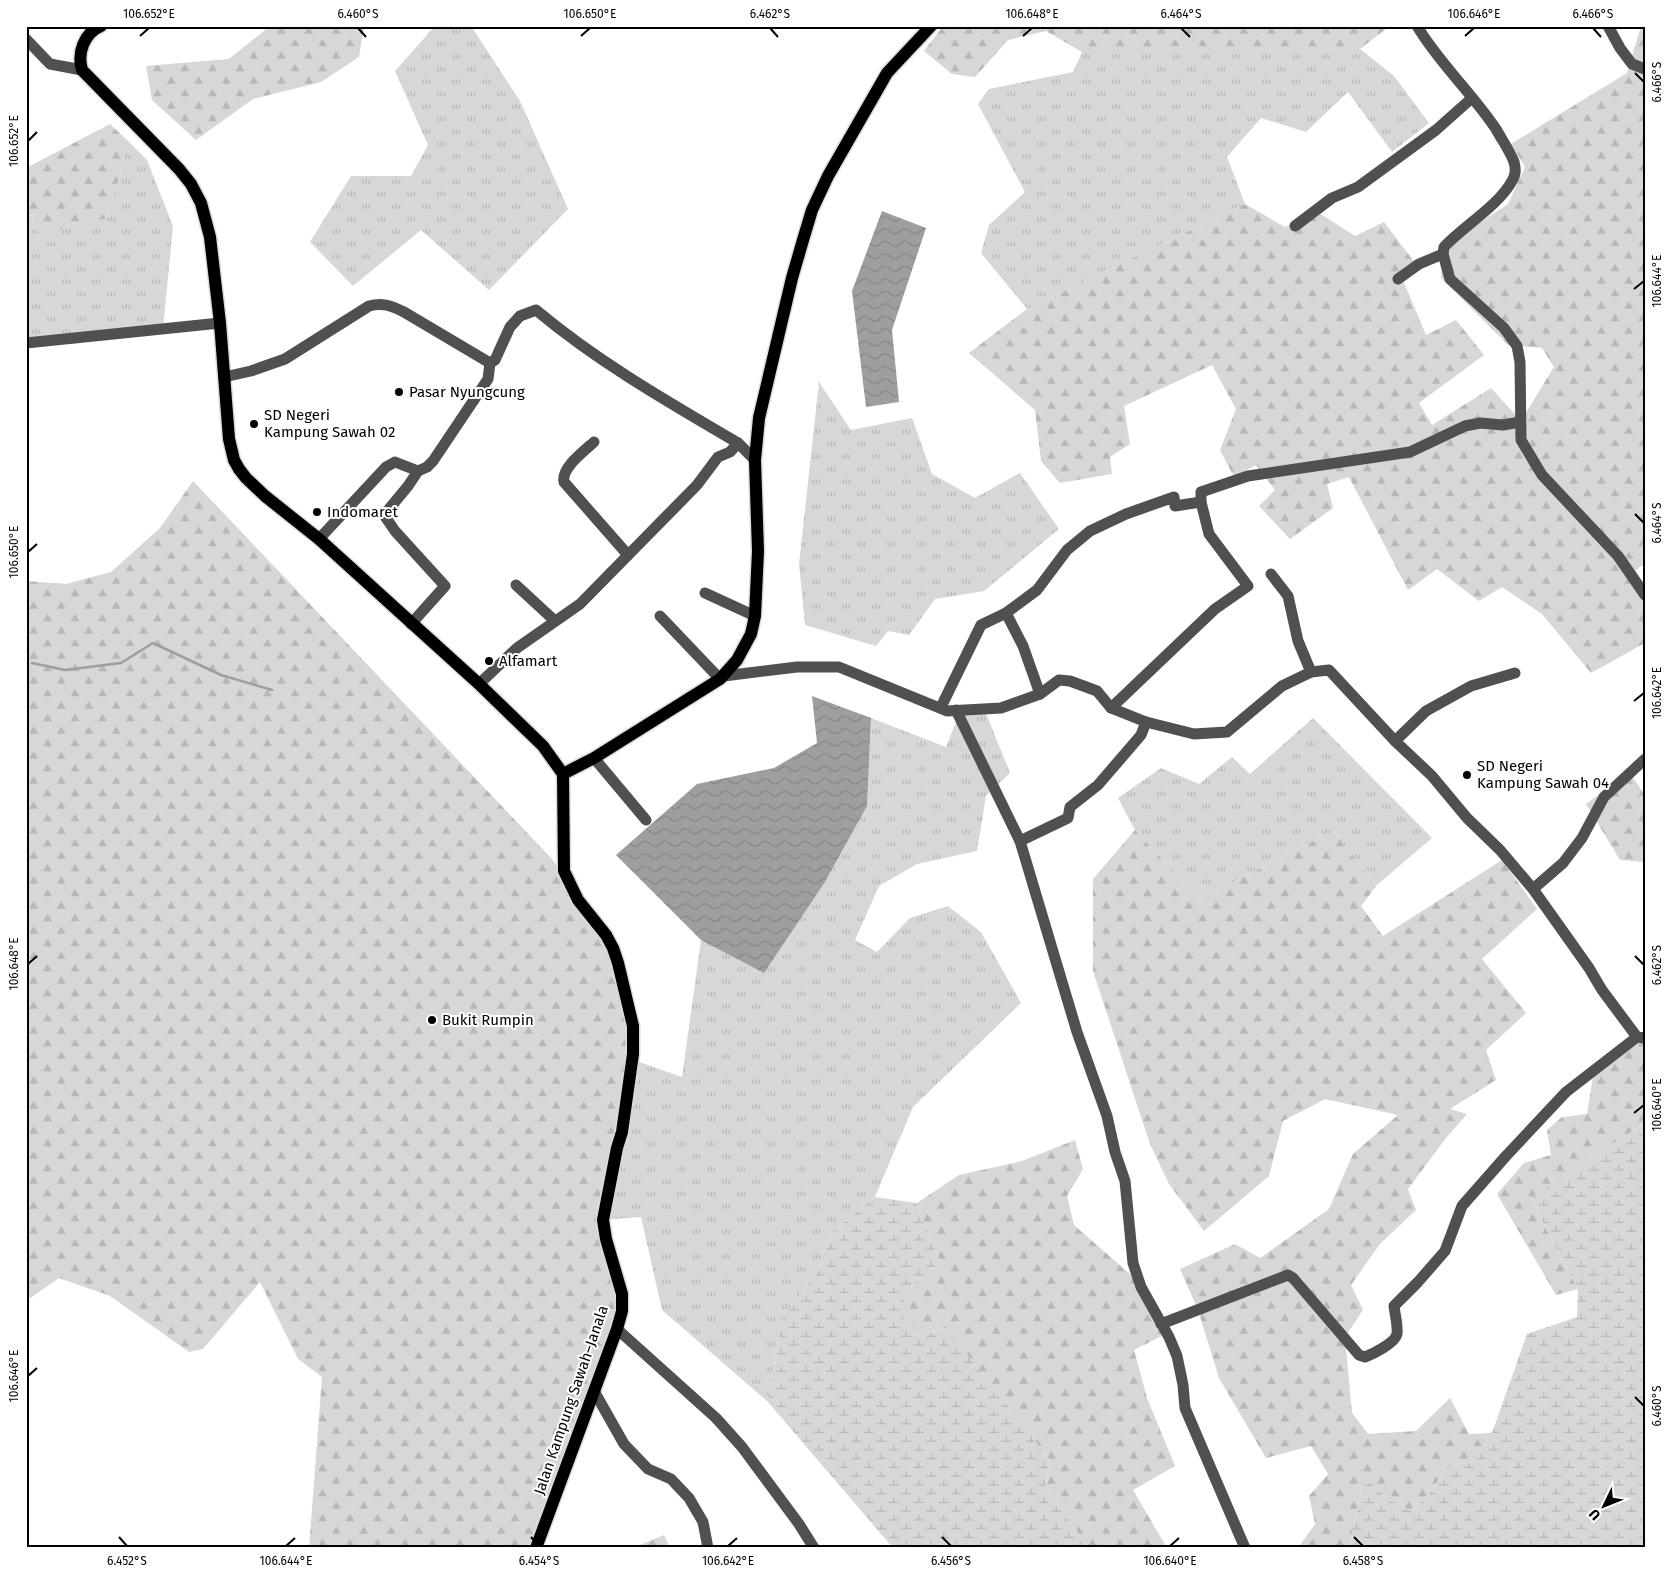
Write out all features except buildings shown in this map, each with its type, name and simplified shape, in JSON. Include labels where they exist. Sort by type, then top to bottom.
[{"type":"main road","points":[[101,26],[87,36],[81,50],[80,63],[82,70],[179,169],[198,197],[206,219],[210,237],[220,323],[229,439],[234,460],[239,469],[265,496],[319,539],[479,684],[544,746],[563,774],[594,758],[722,678],[737,660],[751,634],[755,616],[758,551],[756,460],[762,408],[792,278],[812,210],[828,176],[887,73],[931,26]]},
{"type":"main road","name":"Jalan Kampung Sawah–Janala","points":[[536,1548],[622,1311],[622,1294],[606,1239],[603,1220],[617,1148],[622,1132],[632,1054],[633,1026],[613,948],[606,935],[578,900],[564,871],[563,774]]},
{"type":"street","points":[[1417,26],[1428,45],[1487,117],[1505,143],[1516,172],[1512,181],[1499,198],[1444,247],[1443,254],[1450,279],[1504,328],[1517,346],[1520,362],[1521,440],[1542,475],[1618,556],[1645,595]]},
{"type":"street","points":[[1608,26],[1620,48],[1632,64],[1645,69]]},
{"type":"street","points":[[26,39],[50,64],[82,70]]},
{"type":"street","points":[[1295,226],[1332,198],[1358,187],[1436,130],[1472,98]]},
{"type":"street","points":[[1398,279],[1419,264],[1443,254]]},
{"type":"street","points":[[224,377],[251,371],[285,358],[369,306],[376,304],[389,305],[404,312],[490,363]]},
{"type":"street","points":[[490,363],[495,360],[510,327],[520,316],[536,310],[602,361],[738,443],[756,460]]},
{"type":"street","points":[[26,343],[220,323]]},
{"type":"street","points":[[411,624],[445,586],[395,531],[384,515],[408,486],[418,470],[427,466],[432,461],[488,379],[490,363]]},
{"type":"street","points":[[1111,708],[1215,609],[1248,586],[1209,534],[1201,502],[1201,492],[1248,476],[1410,452],[1465,426],[1480,423],[1503,425],[1520,422]]},
{"type":"street","points":[[594,442],[562,476],[564,482],[628,555]]},
{"type":"street","points":[[479,684],[517,648],[580,604],[697,485],[718,457],[730,452],[738,443]]},
{"type":"street","points":[[319,539],[386,467],[395,462],[418,470]]},
{"type":"street","points":[[941,708],[980,625],[1006,613],[1037,590],[1067,550],[1090,531],[1126,514],[1174,497],[1175,506],[1201,502]]},
{"type":"street","points":[[1272,574],[1288,596],[1298,642],[1311,672]]},
{"type":"street","points":[[516,584],[555,621]]},
{"type":"street","points":[[704,592],[755,616]]},
{"type":"street","points":[[1006,613],[1023,646],[1040,694]]},
{"type":"street","points":[[660,616],[722,678],[797,667],[839,667],[947,711],[1001,708],[1040,694],[1059,680],[1070,680],[1097,692],[1111,708],[1146,722],[1194,734],[1227,732],[1282,686],[1311,672],[1330,670],[1395,741],[1432,776],[1467,818],[1500,850],[1533,889],[1589,968],[1602,990],[1641,1038],[1566,1092],[1462,1206],[1445,1251],[1394,1306],[1397,1335],[1394,1340],[1374,1353],[1365,1357],[1360,1355],[1293,1278],[1288,1275],[1161,1324]]},
{"type":"street","points":[[1395,741],[1426,711],[1471,686],[1514,673]]},
{"type":"street","points":[[956,710],[1020,841],[1077,1032],[1107,1116],[1115,1152],[1125,1181],[1133,1262],[1141,1287],[1169,1337],[1177,1356],[1183,1385],[1185,1408],[1245,1548]]},
{"type":"street","points":[[1020,841],[1068,818],[1070,808],[1098,785],[1140,735],[1146,722]]},
{"type":"street","points":[[594,758],[646,820]]},
{"type":"street","points":[[1533,889],[1563,864],[1582,838],[1604,796],[1645,759]]},
{"type":"street","points":[[617,1329],[716,1418],[742,1447],[799,1524],[814,1548]]},
{"type":"street","points":[[594,1391],[624,1444],[648,1469],[671,1479],[689,1498],[703,1522],[708,1548]]},
{"type":"green space","points":[[270,26],[364,26],[359,57],[321,82],[253,99],[196,140],[152,100],[146,66],[229,59]]},
{"type":"green space","points":[[435,26],[471,26],[520,101],[568,209],[489,290],[421,230],[353,286],[310,242],[351,176],[411,176],[428,145],[395,71]]},
{"type":"green space","points":[[943,26],[1390,26],[1360,49],[1173,52],[1082,52],[1046,31],[1008,40],[975,77],[952,74],[924,51]]},
{"type":"green space","points":[[1641,26],[1645,26],[1645,563],[1631,574],[1645,595],[1645,643],[1591,673],[1542,614],[1502,587],[1479,601],[1437,569],[1408,590],[1349,477],[1327,484],[1333,508],[1290,539],[1259,506],[1275,490],[1256,465],[1234,477],[1220,450],[1236,409],[1212,365],[1124,406],[1130,444],[1110,457],[1112,474],[1060,483],[1041,461],[1035,410],[969,353],[1027,309],[1245,204],[1285,227],[1319,213],[1355,236],[1384,222],[1416,264],[1403,280],[1426,335],[1456,320],[1484,355],[1419,403],[1432,425],[1491,388],[1521,421],[1554,367],[1542,348],[1508,345],[1441,278],[1443,247],[1508,204],[1525,167],[1511,144],[1627,73]]},
{"type":"green space","points":[[1360,49],[1394,76],[1429,123],[1392,152],[1348,92],[1306,132],[1261,118],[1227,157],[1245,204],[1027,309],[981,253],[989,225],[1025,192],[978,104],[989,89],[1073,72],[1082,52]]},
{"type":"green space","points":[[110,124],[128,141],[119,179],[106,219],[71,224],[39,240],[26,197],[26,168]]},
{"type":"green space","points":[[128,141],[147,160],[173,226],[163,329],[26,343],[26,197],[39,240],[71,224],[106,219],[119,179]]},
{"type":"green space","points":[[819,382],[851,430],[912,418],[932,474],[975,498],[1020,473],[1059,529],[984,591],[935,599],[909,635],[888,631],[876,646],[805,625],[799,564]]},
{"type":"green space","points":[[193,481],[552,859],[598,925],[628,983],[639,1062],[603,1220],[617,1277],[620,1321],[534,1548],[309,1548],[322,1377],[298,1359],[260,1282],[203,1349],[189,1352],[110,1296],[59,1278],[26,1301],[26,581],[66,584],[111,572],[160,528]]},
{"type":"green space","points":[[985,711],[1010,773],[986,796],[977,851],[917,864],[879,886],[855,940],[877,952],[910,918],[948,906],[981,932],[1021,1003],[913,1107],[875,1197],[829,1235],[819,1270],[782,1318],[768,1402],[662,1310],[641,1217],[603,1220],[639,1062],[682,1077],[701,940],[764,972],[825,882],[867,806],[871,718],[946,747],[960,712]]},
{"type":"green space","points":[[1313,718],[1432,838],[1377,885],[1333,831],[1200,899],[1135,830],[1118,798],[1161,768],[1199,784],[1232,757],[1250,774]]},
{"type":"green space","points":[[1629,772],[1645,795],[1645,862],[1620,860],[1586,804]]},
{"type":"green space","points":[[1135,830],[1200,899],[1333,831],[1377,885],[1361,906],[1383,936],[1502,860],[1537,909],[1482,959],[1526,1013],[1486,1050],[1496,1080],[1450,1109],[1467,1114],[1446,1138],[1408,1189],[1416,1210],[1380,1244],[1351,1285],[1363,1310],[1345,1337],[1352,1413],[1368,1434],[1416,1431],[1450,1398],[1469,1434],[1492,1433],[1474,1462],[1447,1466],[1431,1492],[1411,1511],[1385,1497],[1372,1482],[1363,1485],[1349,1548],[1298,1548],[1315,1524],[1309,1496],[1328,1474],[1311,1446],[1266,1458],[1219,1378],[1198,1310],[1180,1269],[1235,1244],[1260,1258],[1329,1209],[1353,1154],[1398,1115],[1325,1099],[1283,1121],[1269,1176],[1204,1231],[1169,1184],[1150,1144],[1093,971],[1093,879]]},
{"type":"green space","points":[[1634,1040],[1645,1041],[1645,1123],[1530,1198],[1578,1289],[1556,1295],[1497,1194],[1524,1163],[1551,1155],[1547,1130],[1562,1117],[1587,1114],[1594,1070]]},
{"type":"green space","points":[[1645,1123],[1645,1548],[1349,1548],[1363,1485],[1372,1482],[1385,1497],[1411,1511],[1431,1492],[1447,1466],[1474,1462],[1492,1433],[1527,1334],[1577,1317],[1578,1289],[1530,1198]]},
{"type":"green space","points":[[1075,1140],[1083,1169],[1067,1196],[1074,1225],[1139,1282],[1172,1331],[1134,1350],[1147,1398],[1175,1466],[1133,1490],[1167,1548],[1084,1548],[1081,1538],[1046,1488],[1049,1459],[944,1326],[923,1337],[904,1320],[904,1293],[940,1262],[917,1203],[959,1175],[1022,1161]]},
{"type":"green space","points":[[875,1197],[917,1203],[940,1262],[904,1293],[904,1320],[923,1337],[945,1326],[1049,1459],[1046,1488],[1082,1538],[1084,1548],[893,1548],[768,1402],[782,1318],[819,1270],[829,1235]]},
{"type":"green space","points":[[664,1535],[670,1548],[633,1548]]},
{"type":"water","points":[[882,211],[926,228],[892,330],[899,402],[866,407],[852,291]]},
{"type":"water","points":[[812,696],[871,718],[867,806],[825,882],[764,973],[701,940],[616,855],[697,784],[774,768],[817,743]]},
{"type":"waterway","points":[[32,663],[65,670],[121,663],[153,643],[221,675],[272,690]]},
{"type":"place","name":"Pasar Nyungcung","points":[[399,392]]},
{"type":"place","name":"SD Negeri Kampung Sawah 02","points":[[254,424]]},
{"type":"place","name":"Indomaret","points":[[317,512]]},
{"type":"place","name":"Alfamart","points":[[489,661]]},
{"type":"place","name":"SD Negeri Kampung Sawah 04","points":[[1467,775]]},
{"type":"place","name":"Bukit Rumpin","points":[[432,1020]]}]
